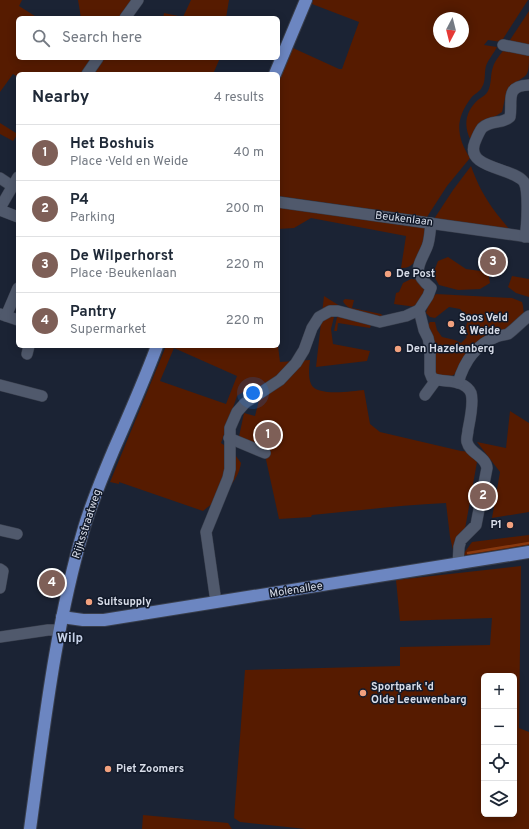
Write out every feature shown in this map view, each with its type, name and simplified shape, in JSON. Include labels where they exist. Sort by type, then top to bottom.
[{"type":"main road","points":[[275,72],[306,0]]},
{"type":"main road","name":"Rijksstraatweg","points":[[30,829],[50,686],[62,617],[73,567],[88,515],[156,348]]},
{"type":"main road","name":"Molenallee","points":[[62,617],[83,620],[104,620],[529,552]]},
{"type":"street","points":[[126,16],[138,0]]},
{"type":"street","points":[[503,45],[529,50]]},
{"type":"street","points":[[88,72],[97,60]]},
{"type":"street","points":[[527,237],[528,209],[524,182],[514,175],[480,160],[475,156],[473,148],[481,130],[492,122],[501,122],[510,117],[511,95],[513,91],[523,85],[529,85]]},
{"type":"street","points":[[0,178],[15,182],[0,209],[16,216]]},
{"type":"street","name":"Beukenlaan","points":[[280,202],[527,237]]},
{"type":"street","points":[[216,602],[206,532],[228,478],[230,469],[229,438],[231,424],[241,407],[254,396],[280,380],[296,363],[304,350],[312,328],[319,317],[330,311],[338,311],[378,326],[419,310],[428,296],[430,288],[424,283],[419,274],[418,268],[428,246],[430,223]]},
{"type":"street","points":[[16,292],[3,315],[16,319]]},
{"type":"street","points":[[419,310],[430,347],[430,373],[432,378],[436,380],[458,383],[468,388],[471,392],[471,416],[467,440],[474,452],[485,460],[487,468],[476,525],[462,540],[459,547],[458,564]]},
{"type":"street","points":[[458,383],[461,371],[468,358],[474,352],[495,338],[507,334],[529,316]]},
{"type":"street","points":[[399,318],[413,321],[424,330]]},
{"type":"street","points":[[425,395],[436,380]]},
{"type":"street","points":[[0,385],[42,396]]},
{"type":"street","points":[[229,438],[265,453]]},
{"type":"street","points":[[0,530],[17,534]]},
{"type":"street","points":[[0,569],[3,571],[0,588]]},
{"type":"street","points":[[0,637],[48,630],[60,630]]},
{"type":"shaded area","points":[[0,0],[22,0],[19,6],[35,16],[16,16],[16,60],[93,60],[84,72],[16,72],[16,76],[13,74],[0,92]]},
{"type":"shaded area","points":[[78,0],[134,0],[122,16],[81,16]]},
{"type":"shaded area","points":[[191,0],[229,0],[226,16],[183,16]]},
{"type":"shaded area","points":[[313,0],[528,0],[501,42],[488,40],[484,45],[497,47],[486,66],[483,85],[472,97],[462,113],[459,128],[462,142],[470,158],[447,186],[427,217],[280,196],[280,78],[293,48],[342,69],[359,22],[312,4]]},
{"type":"shaded area","points":[[529,11],[529,47],[508,43]]},
{"type":"shaded area","points":[[164,13],[178,16],[163,16]]},
{"type":"shaded area","points":[[505,48],[529,54],[527,73],[508,90],[502,112],[491,119],[471,141],[466,124],[468,114],[474,104],[488,91],[494,64]]},
{"type":"shaded area","points":[[104,60],[219,60],[214,72],[95,72]]},
{"type":"shaded area","points":[[0,123],[16,133],[16,136],[13,141],[0,134]]},
{"type":"shaded area","points":[[471,166],[488,201],[512,232],[434,219]]},
{"type":"shaded area","points":[[280,207],[427,228],[422,247],[416,260],[407,267],[401,268],[406,236],[311,218],[294,228],[280,229]]},
{"type":"shaded area","points":[[448,257],[466,269],[488,272],[490,283],[480,289],[458,290],[439,285],[433,274],[438,261]]},
{"type":"shaded area","points":[[512,276],[529,279],[529,297],[516,293],[508,287]]},
{"type":"shaded area","points":[[411,279],[421,280],[424,288],[422,300],[416,307],[394,304],[396,293],[399,292],[403,283]]},
{"type":"shaded area","points":[[436,294],[512,298],[522,302],[524,315],[457,373],[446,379],[435,375],[427,326],[430,322],[435,322],[437,330],[442,337],[461,343],[467,337],[463,334],[465,332],[468,318],[460,309],[449,307],[435,318],[430,317],[426,313],[432,298]]},
{"type":"shaded area","points":[[324,296],[343,308],[334,317],[331,329],[333,344],[370,351],[367,361],[316,367]]},
{"type":"shaded area","points":[[345,299],[354,300],[352,308],[381,314],[385,318],[355,311],[346,305],[343,301]]},
{"type":"shaded area","points":[[344,315],[371,325],[370,328],[338,323],[337,331],[334,331],[337,317]]},
{"type":"shaded area","points":[[165,348],[174,348],[278,348],[280,362],[310,360],[309,378],[314,388],[320,391],[344,392],[364,390],[370,424],[380,432],[471,452],[477,462],[465,529],[453,550],[446,503],[279,519],[265,455],[255,455],[237,446],[244,413],[255,416],[259,400],[259,391],[254,389],[243,392],[237,396],[221,443],[236,453],[236,456],[241,463],[239,471],[232,484],[203,511],[119,482],[119,484],[110,482]],"holes":[[[174,348],[237,376],[226,404],[160,381]]]},
{"type":"shaded area","points":[[510,411],[529,423],[529,512],[492,518],[500,472],[477,442],[506,448]]},
{"type":"shaded area","points":[[529,535],[529,546],[462,556],[472,542]]},
{"type":"shaded area","name":"Sportpark 'd Olde Leeuwenbarg","points":[[521,566],[519,728],[529,732],[529,829],[306,829],[240,822],[234,818],[245,670],[400,666],[400,647],[490,645],[492,618],[400,621],[396,580]]},
{"type":"shaded area","points":[[143,815],[228,823],[232,829],[142,829]]},
{"type":"waterway","points":[[468,553],[529,543]]},
{"type":"place","name":"De Wilperhorst","points":[[493,262]]},
{"type":"place","name":"De Post","points":[[388,274]]},
{"type":"place","name":"Soos Veld & Weide","points":[[451,324]]},
{"type":"place","name":"Den Hazelenberg","points":[[398,349]]},
{"type":"place","name":"Het Boshuis","points":[[268,435]]},
{"type":"place","name":"P4","points":[[483,496]]},
{"type":"place","name":"P1","points":[[510,525]]},
{"type":"place","name":"Pantry","points":[[52,583]]},
{"type":"place","name":"Suitsupply","points":[[89,602]]},
{"type":"place","name":"Sportpark 'd Olde Leeuwenbarg","points":[[363,693]]},
{"type":"place","name":"Piet Zoomers","points":[[108,769]]},
{"type":"district","name":"Wilp","points":[[70,639]]}]
